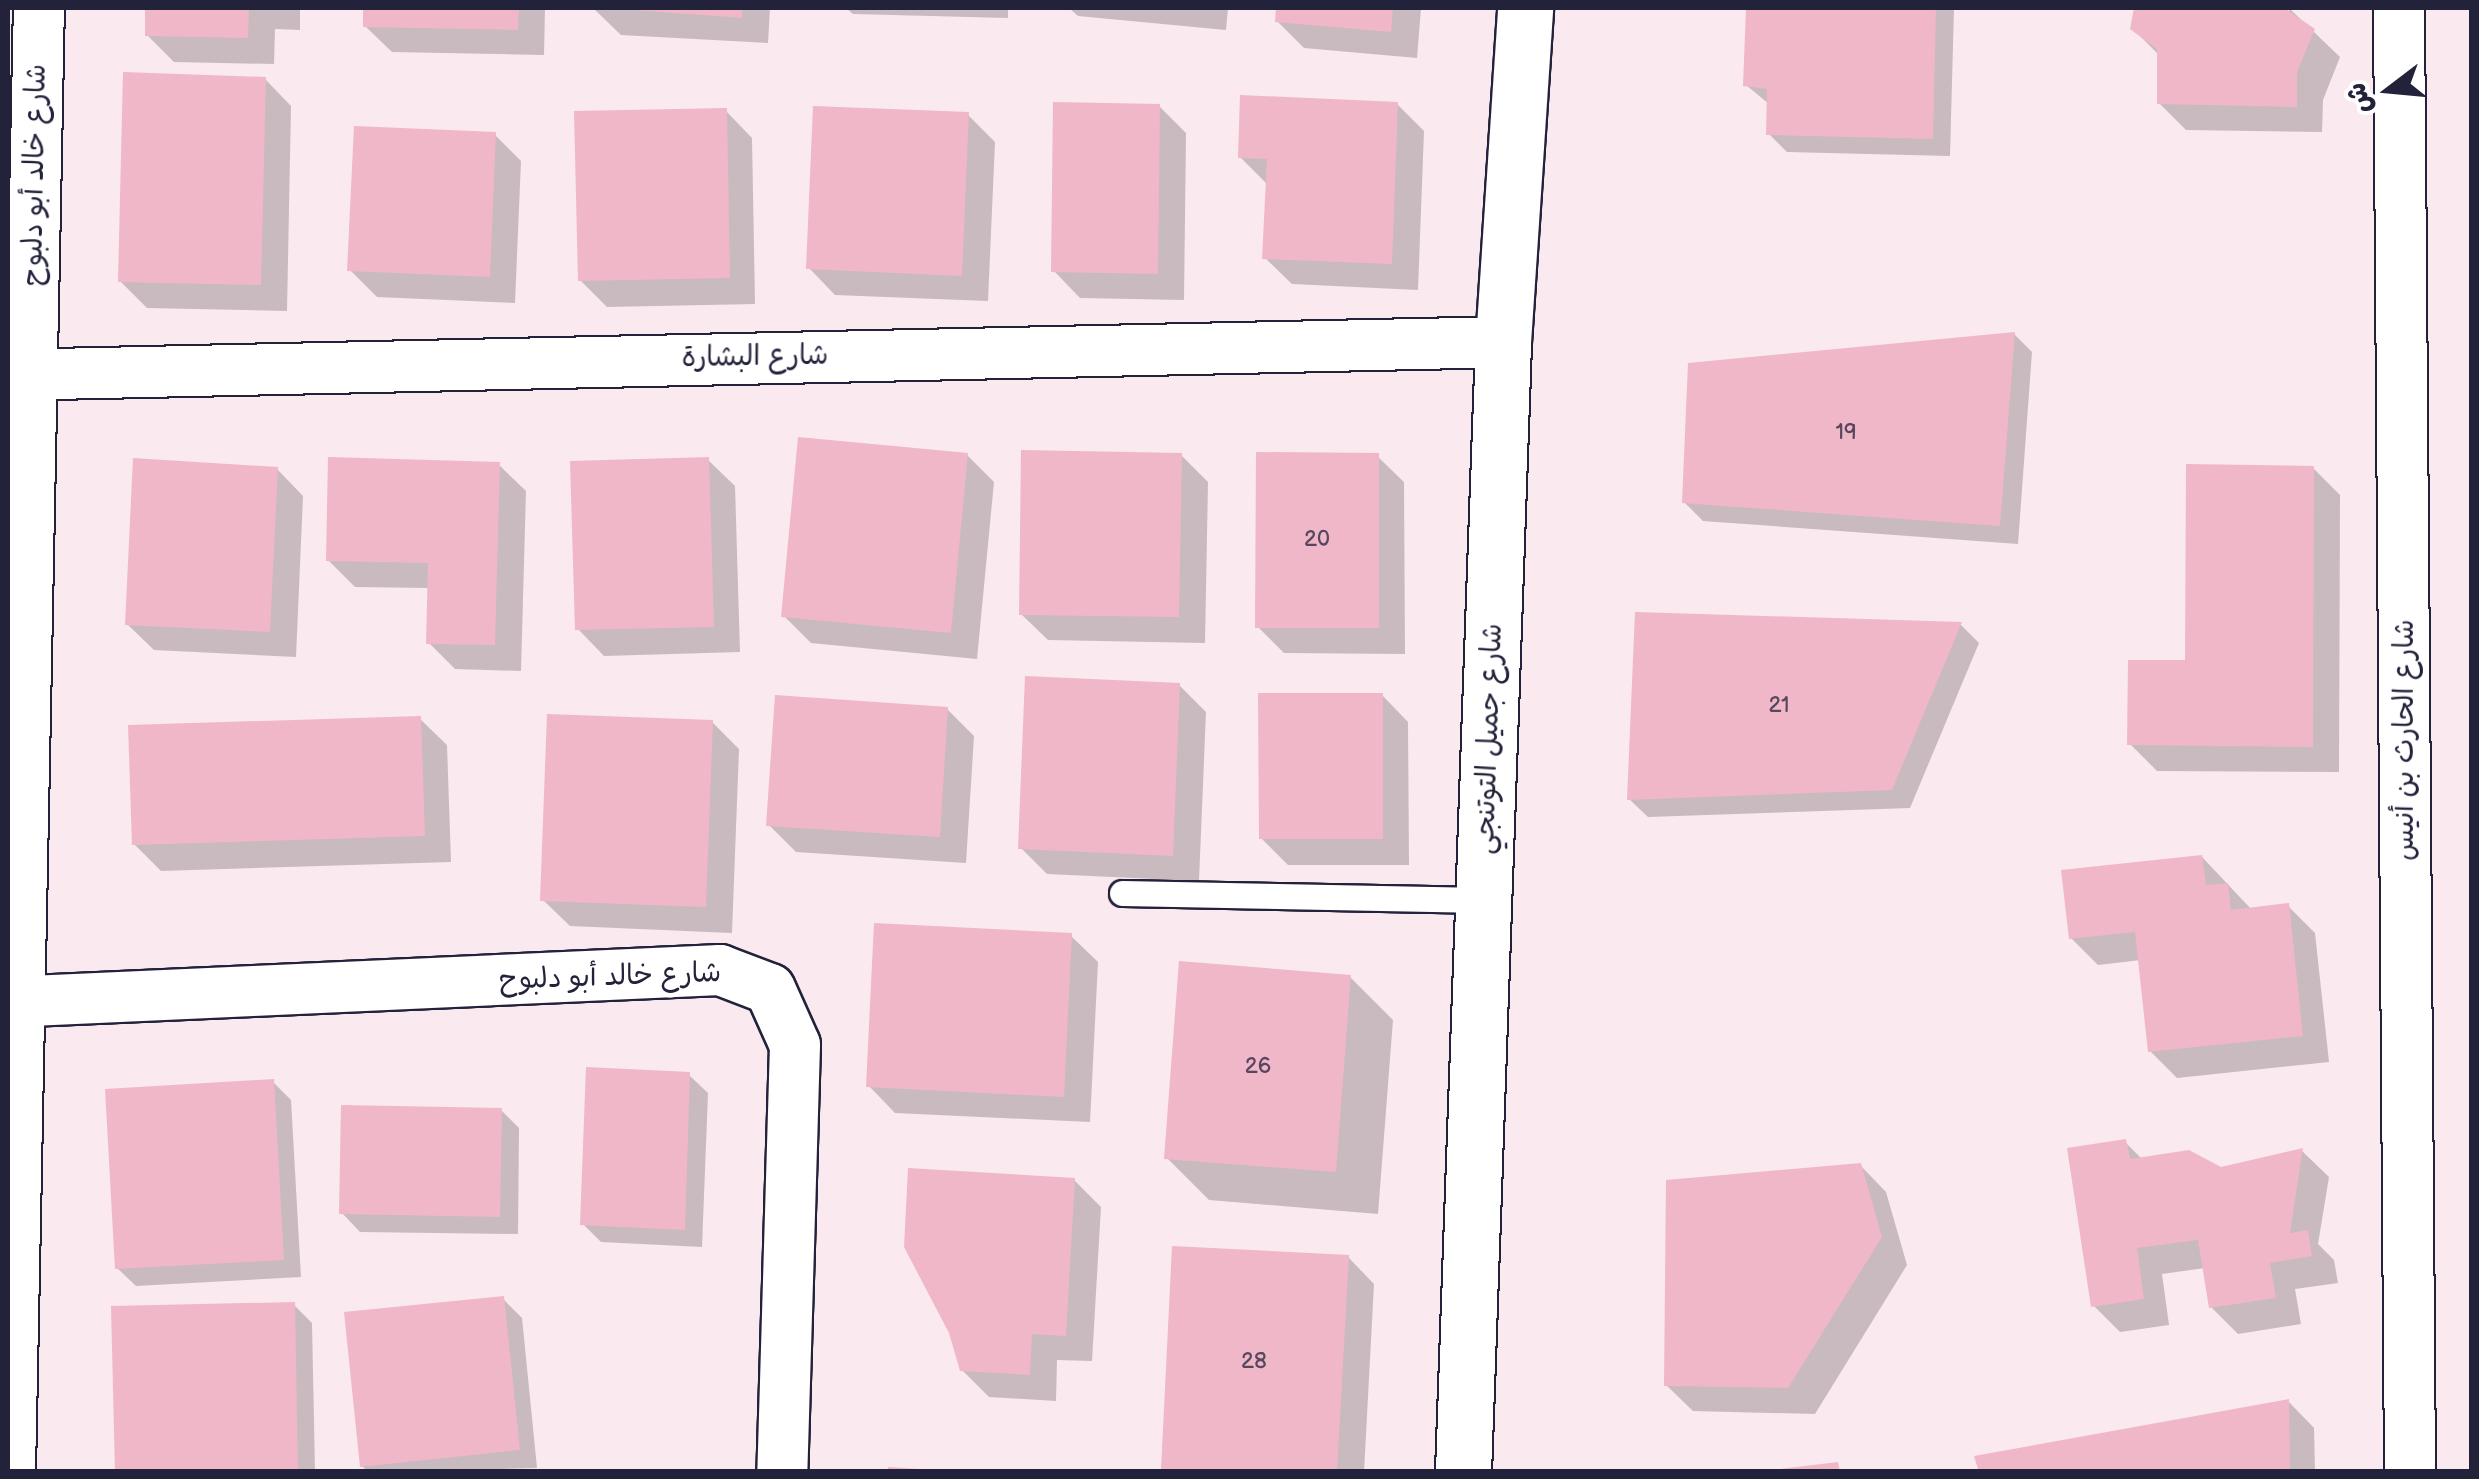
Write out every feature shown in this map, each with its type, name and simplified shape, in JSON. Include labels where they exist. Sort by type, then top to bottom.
[{"type":"street","name":"شارع خالد أبو دلبوح","points":[[10,1472],[19,375],[38,8]]},
{"type":"street","name":"شارع جميل التوتنجي","points":[[1463,1472],[1502,342],[1525,8]]},
{"type":"street","name":"شارع الحارث بن أنيس","points":[[2399,8],[2410,1472]]},
{"type":"street","name":"شارع البشارة","points":[[19,375],[1502,342]]},
{"type":"street","name":"شارع خالد أبو دلبوح","points":[[13,1002],[720,970],[770,989],[795,1045],[782,1472]]},
{"type":"lane","points":[[1122,893],[1484,900]]},
{"type":"building","points":[[145,8],[249,8],[248,38],[145,36]]},
{"type":"building","points":[[363,8],[519,8],[518,30],[363,27]]},
{"type":"building","points":[[606,8],[743,8],[742,18]]},
{"type":"building","points":[[1276,8],[1393,8],[1391,32],[1275,22]]},
{"type":"building","points":[[1746,8],[1936,8],[1933,139],[1766,135],[1767,89],[1743,86]]},
{"type":"building","points":[[2134,8],[2284,8],[2315,29],[2297,72],[2297,107],[2157,104],[2157,49],[2130,29]]},
{"type":"building","points":[[123,72],[266,77],[261,285],[118,282]]},
{"type":"building","points":[[1240,95],[1398,102],[1392,264],[1262,259],[1267,159],[1238,158]]},
{"type":"building","points":[[1053,102],[1160,104],[1158,274],[1051,272]]},
{"type":"building","points":[[813,106],[969,112],[962,276],[806,269]]},
{"type":"building","points":[[727,108],[730,278],[578,281],[574,111]]},
{"type":"building","points":[[354,126],[496,132],[490,277],[347,271]]},
{"type":"building","points":[[2015,332],[2000,526],[1682,503],[1688,363]]},
{"type":"building","points":[[798,437],[968,453],[951,633],[781,617]]},
{"type":"building","points":[[1021,450],[1182,453],[1179,617],[1019,615]]},
{"type":"building","points":[[1256,452],[1379,453],[1379,628],[1255,628]]},
{"type":"building","points":[[328,457],[500,462],[495,645],[426,644],[428,563],[326,561]]},
{"type":"building","points":[[709,457],[714,627],[575,630],[570,461]]},
{"type":"building","points":[[133,458],[278,467],[270,632],[125,625]]},
{"type":"building","points":[[2186,464],[2314,466],[2313,747],[2127,745],[2128,660],[2185,660]]},
{"type":"building","points":[[1635,612],[1962,622],[1892,790],[1627,800]]},
{"type":"building","points":[[1025,676],[1180,683],[1173,856],[1018,849]]},
{"type":"building","points":[[1258,693],[1383,693],[1383,839],[1259,839]]},
{"type":"building","points":[[775,695],[948,707],[940,837],[766,826]]},
{"type":"building","points":[[547,714],[713,720],[706,907],[540,901]]},
{"type":"building","points":[[421,716],[425,836],[132,845],[128,725]]},
{"type":"building","points":[[2202,855],[2206,885],[2228,883],[2231,910],[2289,903],[2303,1036],[2148,1052],[2135,932],[2069,939],[2061,870]]},
{"type":"building","points":[[874,923],[1072,933],[1064,1097],[866,1087]]},
{"type":"building","points":[[1179,961],[1351,975],[1336,1172],[1164,1159]]},
{"type":"building","points":[[586,1067],[690,1072],[685,1230],[580,1225]]},
{"type":"building","points":[[274,1079],[284,1260],[115,1269],[105,1089]]},
{"type":"building","points":[[341,1105],[502,1108],[500,1217],[339,1214]]},
{"type":"building","points":[[2126,1139],[2130,1159],[2189,1150],[2221,1167],[2303,1148],[2290,1233],[2308,1230],[2312,1256],[2270,1263],[2276,1298],[2209,1308],[2198,1240],[2137,1248],[2144,1299],[2091,1307],[2067,1148]]},
{"type":"building","points":[[1861,1163],[1882,1237],[1788,1388],[1664,1386],[1666,1180]]},
{"type":"building","points":[[908,1168],[1075,1178],[1066,1336],[1032,1334],[1030,1375],[960,1371],[949,1333],[904,1247]]},
{"type":"building","points":[[1172,1246],[1349,1255],[1337,1472],[1161,1470]]},
{"type":"building","points":[[504,1296],[520,1450],[360,1467],[344,1312]]},
{"type":"building","points":[[295,1302],[298,1472],[115,1472],[111,1306]]},
{"type":"building","points":[[2289,1399],[2290,1472],[1979,1472],[1974,1456]]},
{"type":"building","points":[[1838,1462],[1840,1472],[1780,1472],[1780,1469]]},
{"type":"building","points":[[888,1467],[919,1469],[919,1472],[887,1472]]}]
